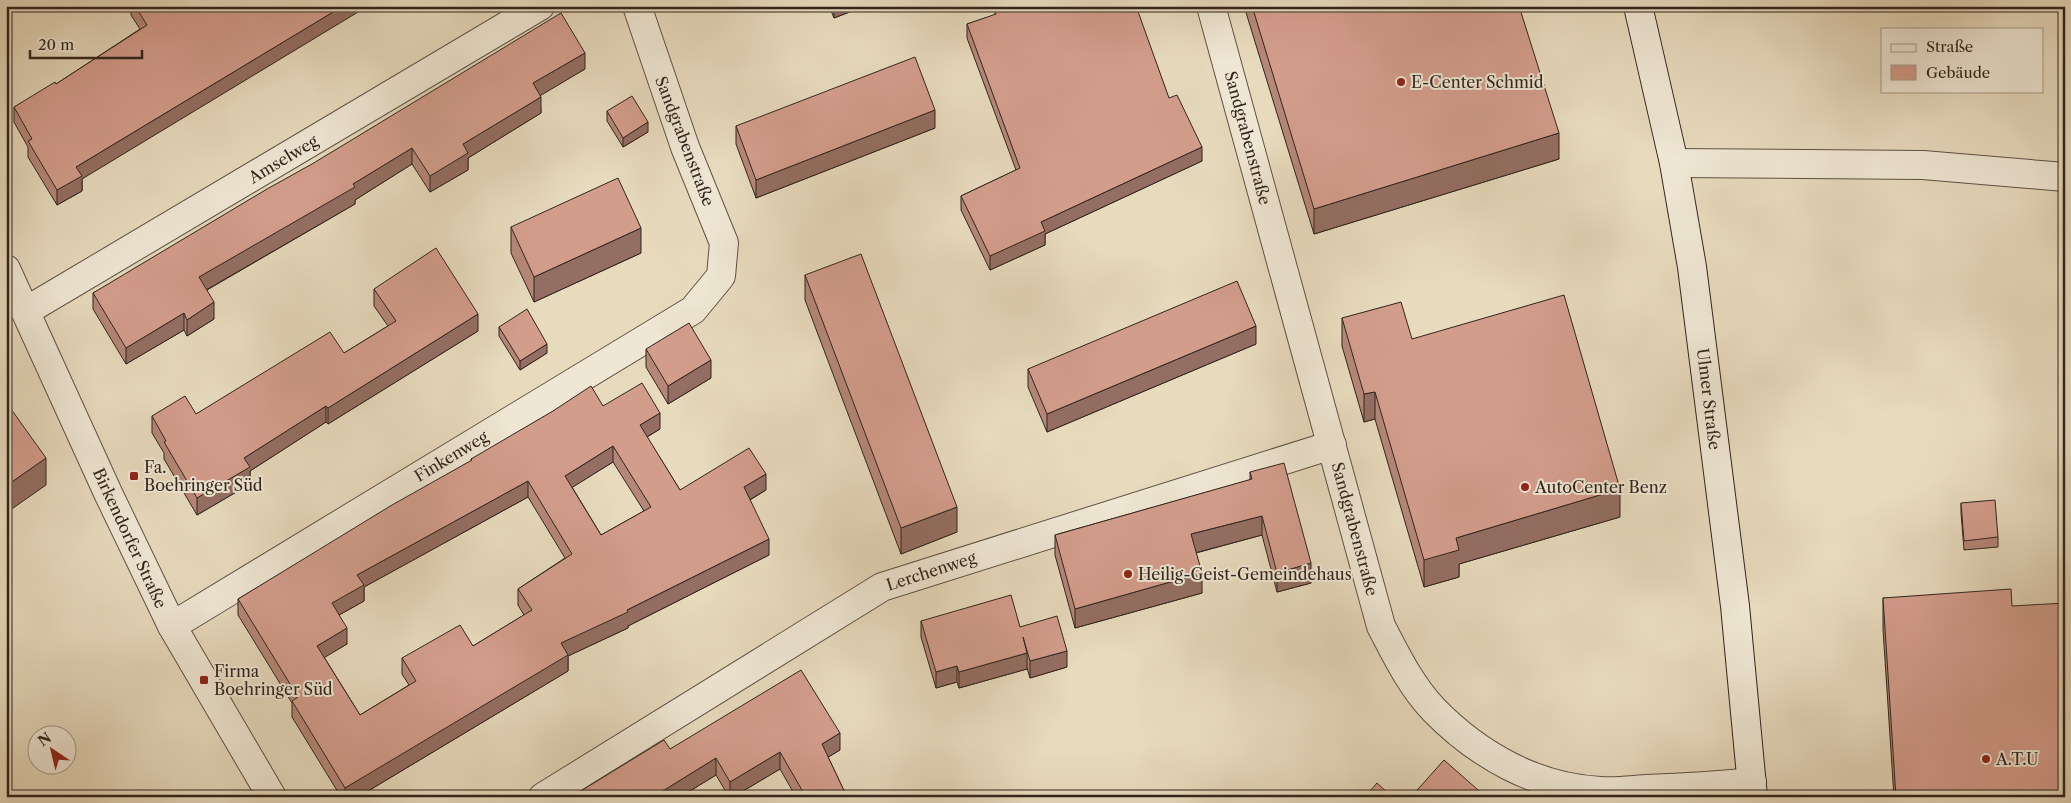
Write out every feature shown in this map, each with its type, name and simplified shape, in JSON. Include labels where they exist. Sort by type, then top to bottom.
[{"type":"street","name":"Amselweg","points":[[26,311],[540,6]]},
{"type":"street","name":"Sandgrabenstraße","points":[[637,6],[685,147],[724,243],[721,276]]},
{"type":"street","name":"Sandgrabenstraße","points":[[1211,6],[1381,626],[1403,667],[1433,709],[1476,747],[1519,772],[1566,786],[1601,792],[1712,786],[1753,789]]},
{"type":"street","name":"Ulmer Straße","points":[[1638,6],[1674,163],[1692,267],[1732,576],[1753,789]]},
{"type":"street","points":[[1674,163],[1923,165],[2065,177]]},
{"type":"street","name":"Birkendorfer Straße","points":[[6,269],[108,493],[172,626],[272,797]]},
{"type":"street","name":"Finkenweg","points":[[172,626],[692,310],[721,276]]},
{"type":"street","name":"Lerchenweg","points":[[543,797],[882,587],[1332,444]]},
{"type":"building","points":[[135,6],[243,6],[245,10],[251,6],[343,6],[76,167],[82,176],[57,190],[28,141],[32,139],[14,107],[55,82],[56,84],[147,25]]},
{"type":"building","points":[[1006,6],[1136,6],[1169,98],[1177,95],[1202,147],[1041,222],[1045,231],[990,256],[961,196],[1020,168],[967,24],[996,14],[995,11]]},
{"type":"building","name":"E-Center Schmid","points":[[1252,6],[1519,6],[1559,133],[1314,209]]},
{"type":"building","points":[[561,13],[585,53],[533,83],[541,97],[463,144],[468,153],[430,176],[412,148],[353,184],[355,187],[199,277],[214,302],[187,320],[184,313],[126,348],[93,293],[312,164]]},
{"type":"building","points":[[915,57],[935,110],[756,180],[736,126]]},
{"type":"building","points":[[632,96],[648,122],[623,138],[607,111]]},
{"type":"building","points":[[618,178],[641,228],[534,277],[511,227]]},
{"type":"building","points":[[436,248],[478,314],[244,458],[250,467],[197,498],[164,442],[166,441],[152,416],[185,396],[196,414],[330,332],[344,353],[396,321],[374,289]]},
{"type":"building","points":[[861,254],[957,507],[901,528],[805,275]]},
{"type":"building","points":[[1237,281],[1256,326],[1047,414],[1028,369]]},
{"type":"building","points":[[1564,295],[1620,489],[1456,538],[1459,550],[1424,560],[1375,392],[1364,394],[1342,318],[1401,302],[1412,339]]},
{"type":"building","points":[[527,309],[547,344],[520,361],[499,327]]},
{"type":"building","points":[[689,323],[711,360],[668,386],[646,349]]},
{"type":"building","points":[[642,383],[660,413],[640,425],[680,490],[749,448],[766,474],[744,487],[769,539],[627,610],[628,612],[561,643],[568,655],[345,788],[292,701],[298,697],[238,599],[392,505],[472,460],[591,386],[603,406]],"holes":[[[613,446],[651,507],[601,535],[565,476]],[[528,481],[572,554],[518,589],[532,610],[473,646],[460,625],[402,658],[416,681],[360,715],[317,646],[347,628],[332,603],[364,585],[357,575]]]},
{"type":"building","points":[[6,402],[46,458],[6,486]]},
{"type":"building","points":[[1284,463],[1311,563],[1277,573],[1262,516],[1191,534],[1202,573],[1075,609],[1055,535],[1252,479],[1250,472]]},
{"type":"building","points":[[1995,500],[1998,537],[1964,541],[1961,503]]},
{"type":"building","points":[[2011,589],[2012,606],[2065,603],[2065,797],[1896,797],[1883,598]]},
{"type":"building","points":[[1011,595],[1020,627],[1057,616],[1067,651],[1030,661],[1023,637],[1027,653],[959,672],[957,666],[936,672],[921,621]]},
{"type":"building","points":[[801,670],[840,733],[822,744],[847,797],[806,797],[780,752],[730,782],[716,758],[653,797],[571,797],[664,740],[670,749]]},
{"type":"building","points":[[1444,760],[1486,797],[1411,797]]},
{"type":"building","points":[[1377,783],[1392,797],[1365,797]]},
{"type":"place","name":"E-Center Schmid","points":[[1401,82]]},
{"type":"place","name":"Fa. Boehringer Süd","points":[[134,476]]},
{"type":"place","name":"AutoCenter Benz","points":[[1525,487]]},
{"type":"place","name":"Heilig-Geist-Gemeindehaus","points":[[1128,574]]},
{"type":"place","name":"Firma Boehringer Süd","points":[[204,680]]},
{"type":"place","name":"A.T.U","points":[[1986,759]]}]
